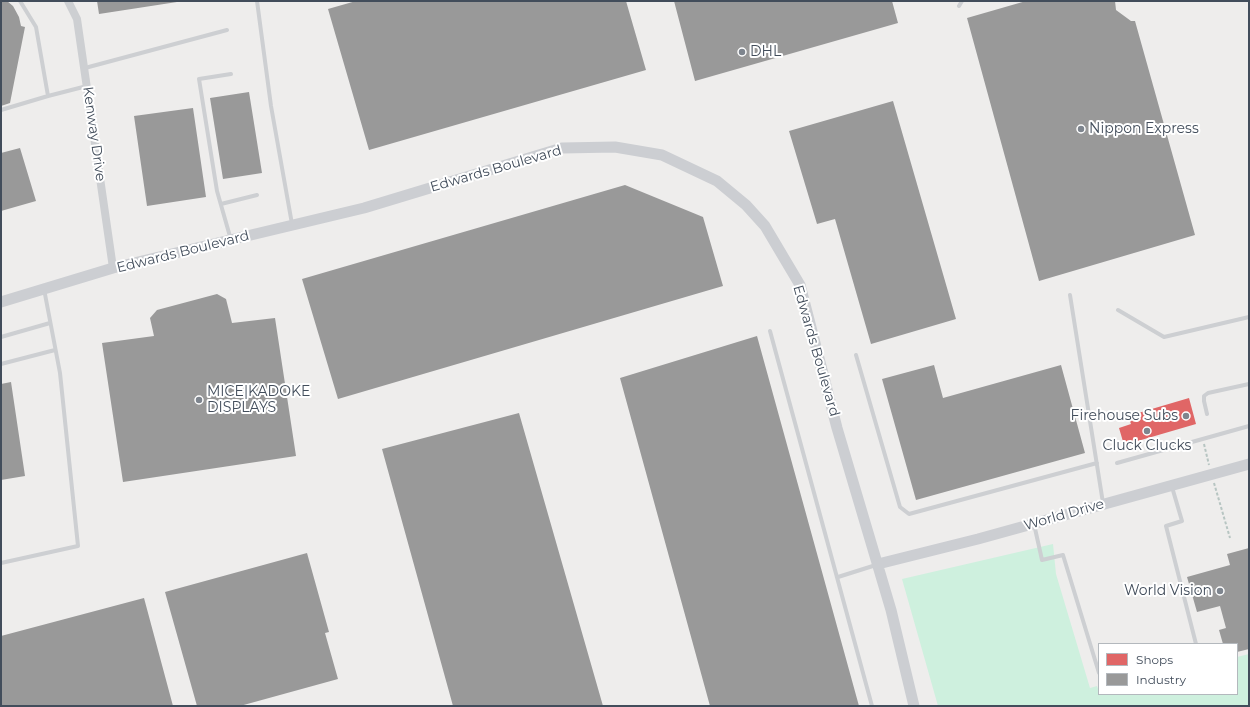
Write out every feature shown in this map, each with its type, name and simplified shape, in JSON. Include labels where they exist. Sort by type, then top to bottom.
[{"type":"street","name":"Kenway Drive","points":[[68,1],[77,19],[113,268]]},
{"type":"street","name":"Edwards Boulevard","points":[[1,302],[113,268],[364,208],[562,148],[615,147],[662,155],[717,181],[746,205],[766,226],[800,285],[837,428],[891,610],[914,706]]},
{"type":"street","name":"World Drive","points":[[878,564],[1249,464]]},
{"type":"lane","points":[[20,1],[36,27],[48,96]]},
{"type":"lane","points":[[257,1],[271,106],[292,225]]},
{"type":"lane","points":[[959,6],[962,1]]},
{"type":"lane","points":[[85,68],[227,30]]},
{"type":"lane","points":[[230,74],[199,79],[217,191],[231,240]]},
{"type":"lane","points":[[1,110],[87,86]]},
{"type":"lane","points":[[221,204],[257,195]]},
{"type":"lane","points":[[1,563],[78,546],[60,373],[44,289]]},
{"type":"lane","points":[[1070,295],[1103,504]]},
{"type":"lane","points":[[1118,310],[1164,337],[1249,317]]},
{"type":"lane","points":[[1,337],[50,323]]},
{"type":"lane","points":[[770,330],[872,706]]},
{"type":"lane","points":[[1,364],[55,350]]},
{"type":"lane","points":[[856,355],[900,507],[909,514],[1097,463]]},
{"type":"lane","points":[[1207,414],[1204,396],[1208,393],[1249,384]]},
{"type":"lane","points":[[1117,463],[1249,426]]},
{"type":"lane","points":[[1171,485],[1182,521],[1166,526],[1196,643]]},
{"type":"lane","points":[[1034,523],[1042,560],[1063,555],[1098,670]]},
{"type":"lane","points":[[838,577],[878,564]]},
{"type":"path","points":[[1202,439],[1230,538]]},
{"type":"green space","points":[[1053,544],[1056,574],[1090,688],[1097,686],[1098,695],[1238,695],[1238,657],[1249,654],[1249,706],[938,706],[902,579]]},
{"type":"building: Shops","points":[[1189,398],[1196,424],[1124,445],[1119,428],[1131,424],[1128,416]]},
{"type":"building: Industry","points":[[1,1],[7,1],[13,6],[19,17],[21,26],[25,27],[10,103],[1,106]]},
{"type":"building: Industry","points":[[97,1],[177,1],[177,2],[99,14]]},
{"type":"building: Industry","points":[[356,1],[626,1],[646,70],[369,150],[328,9]]},
{"type":"building: Industry","name":"DHL","points":[[674,1],[892,1],[898,23],[695,81]]},
{"type":"building: Industry","name":"Nippon Express","points":[[1026,1],[1115,1],[1116,10],[1131,21],[1135,21],[1195,235],[1039,281],[967,18]]},
{"type":"building: Industry","points":[[249,92],[262,173],[223,179],[210,98]]},
{"type":"building: Industry","points":[[893,101],[956,319],[871,344],[835,219],[817,224],[789,131]]},
{"type":"building: Industry","points":[[193,108],[206,197],[147,206],[134,116]]},
{"type":"building: Industry","points":[[20,148],[36,201],[1,211],[1,153]]},
{"type":"building: Industry","points":[[625,185],[703,217],[723,286],[338,399],[302,279]]},
{"type":"building: Industry","name":"MICE|KADOKE DISPLAYS","points":[[217,294],[226,299],[232,323],[275,318],[296,456],[123,482],[102,343],[154,336],[150,318],[157,310]]},
{"type":"building: Industry","points":[[757,336],[859,706],[710,706],[620,378]]},
{"type":"building: Industry","points":[[934,365],[943,398],[1061,365],[1085,453],[916,500],[882,379]]},
{"type":"building: Industry","points":[[11,382],[25,476],[1,480],[1,384]]},
{"type":"building: Industry","points":[[519,413],[603,706],[453,706],[382,449]]},
{"type":"building: Industry","name":"World Vision","points":[[1249,548],[1249,649],[1238,652],[1238,643],[1223,643],[1219,630],[1226,628],[1220,606],[1197,612],[1187,577],[1230,565],[1227,554]]},
{"type":"building: Industry","points":[[307,553],[329,632],[325,633],[338,679],[240,706],[197,706],[165,592]]},
{"type":"building: Industry","points":[[144,598],[173,706],[1,706],[1,636]]},
{"type":"place","name":"DHL","points":[[742,52]]},
{"type":"place","name":"Nippon Express","points":[[1081,129]]},
{"type":"place","name":"MICE|KADOKE DISPLAYS","points":[[199,400]]},
{"type":"place","name":"Firehouse Subs","points":[[1186,416]]},
{"type":"place","name":"Cluck Clucks","points":[[1147,431]]},
{"type":"place","name":"World Vision","points":[[1220,591]]}]
